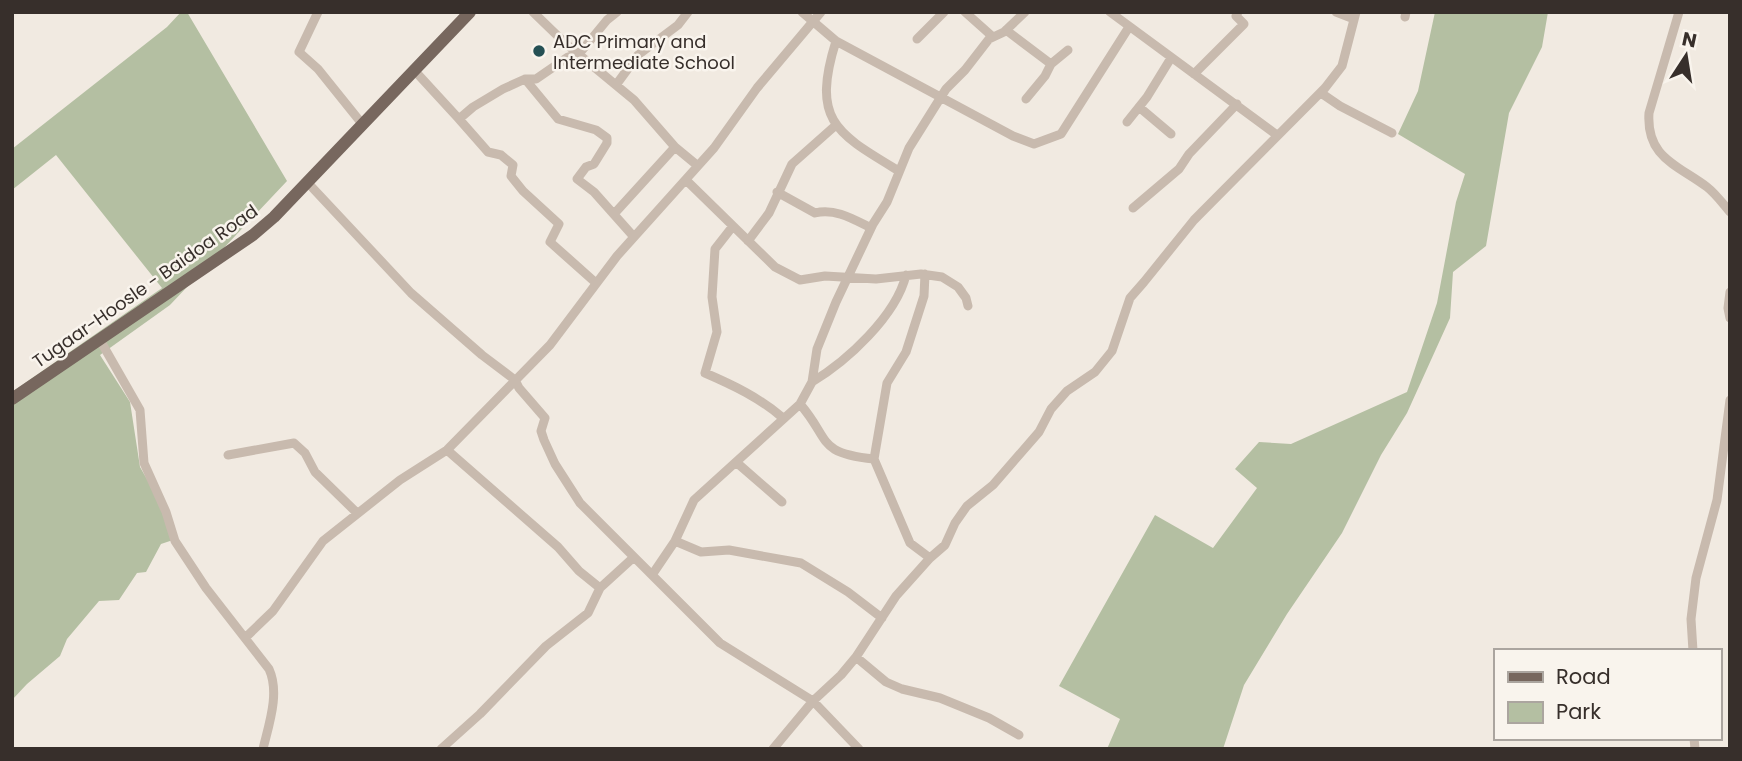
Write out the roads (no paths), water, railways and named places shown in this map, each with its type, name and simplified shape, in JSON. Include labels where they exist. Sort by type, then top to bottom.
[{"type":"main road","name":"Tugaar-Hoosle - Baidoa Road","points":[[12,399],[253,234],[294,198],[470,12]]},
{"type":"street","points":[[318,12],[299,52],[318,69],[363,125]]},
{"type":"street","points":[[533,12],[634,100],[675,147],[698,166]]},
{"type":"street","points":[[459,119],[473,107],[526,79],[536,79],[568,57],[579,54],[617,12]]},
{"type":"street","points":[[616,85],[638,55],[678,25],[688,12]]},
{"type":"street","points":[[802,12],[836,41],[1013,136],[1034,144],[1061,134],[1129,27]]},
{"type":"street","points":[[245,638],[273,611],[323,541],[400,480],[447,450],[550,345],[596,283],[698,166],[774,66],[821,12]]},
{"type":"street","points":[[917,39],[944,12]]},
{"type":"street","points":[[965,12],[993,37]]},
{"type":"street","points":[[652,575],[675,541],[694,500],[800,404],[812,382],[817,349],[847,277],[887,202],[909,148],[946,89],[993,37],[1006,30],[1026,12]]},
{"type":"street","points":[[1110,12],[1277,135]]},
{"type":"street","points":[[1194,74],[1244,24],[1236,16],[1238,12]]},
{"type":"street","points":[[773,749],[856,657],[896,596],[945,545],[967,506],[993,485],[1039,432],[1051,410],[1067,391],[1095,372],[1112,351],[1130,298],[1194,220],[1321,93],[1342,66],[1355,16],[1336,12]]},
{"type":"street","points":[[1679,12],[1649,113],[1648,125],[1657,149],[1670,165],[1710,190],[1730,212]]},
{"type":"street","points":[[1006,30],[1051,64]]},
{"type":"street","points":[[836,41],[831,55],[825,101],[835,125],[854,144],[899,172]]},
{"type":"street","points":[[1026,99],[1051,64],[1068,50]]},
{"type":"street","points":[[1127,122],[1171,58]]},
{"type":"street","points":[[414,70],[488,152],[501,155],[513,165],[511,176],[523,191],[559,224],[550,243],[596,283]]},
{"type":"street","points":[[526,79],[558,120],[596,130],[607,138],[607,143],[594,164],[586,167],[577,177],[634,237]]},
{"type":"street","points":[[1321,93],[1339,106],[1392,133]]},
{"type":"street","points":[[1133,208],[1178,169],[1237,104]]},
{"type":"street","points":[[1139,107],[1171,134]]},
{"type":"street","points":[[748,241],[769,213],[792,164],[835,125]]},
{"type":"street","points":[[614,214],[675,147]]},
{"type":"street","points":[[686,180],[775,267],[800,280],[825,276],[876,279],[925,274],[942,277],[958,287],[968,306]]},
{"type":"street","points":[[308,183],[411,293],[515,380],[545,418],[541,431],[544,440],[555,464],[580,503],[720,643],[814,701],[859,749]]},
{"type":"street","points":[[777,192],[815,213],[825,211],[846,215],[871,228]]},
{"type":"street","points":[[733,226],[715,249],[712,298],[716,332],[705,373],[741,390],[783,418]]},
{"type":"street","points":[[925,274],[923,296],[905,352],[887,383],[874,459],[910,543],[930,558]]},
{"type":"street","points":[[812,382],[839,365],[860,345],[890,308],[906,275]]},
{"type":"street","points":[[1730,292],[1730,318]]},
{"type":"street","points":[[100,340],[140,410],[144,463],[166,512],[175,541],[206,588],[274,678],[263,749]]},
{"type":"street","points":[[1693,649],[1692,619],[1696,578],[1717,499],[1730,400]]},
{"type":"street","points":[[800,404],[831,449],[851,457],[874,459]]},
{"type":"street","points":[[228,455],[295,443],[305,453],[315,472],[357,513]]},
{"type":"street","points":[[447,450],[600,588]]},
{"type":"street","points":[[736,462],[782,502]]},
{"type":"street","points":[[675,541],[701,552],[729,550],[801,563],[848,592],[882,618]]},
{"type":"street","points":[[441,749],[480,714],[546,646],[588,613],[600,588],[634,557]]},
{"type":"street","points":[[856,657],[886,682],[902,689],[940,698],[989,718],[1019,735]]},
{"type":"place","name":"ADC Primary and Intermediate School","points":[[539,51]]}]
